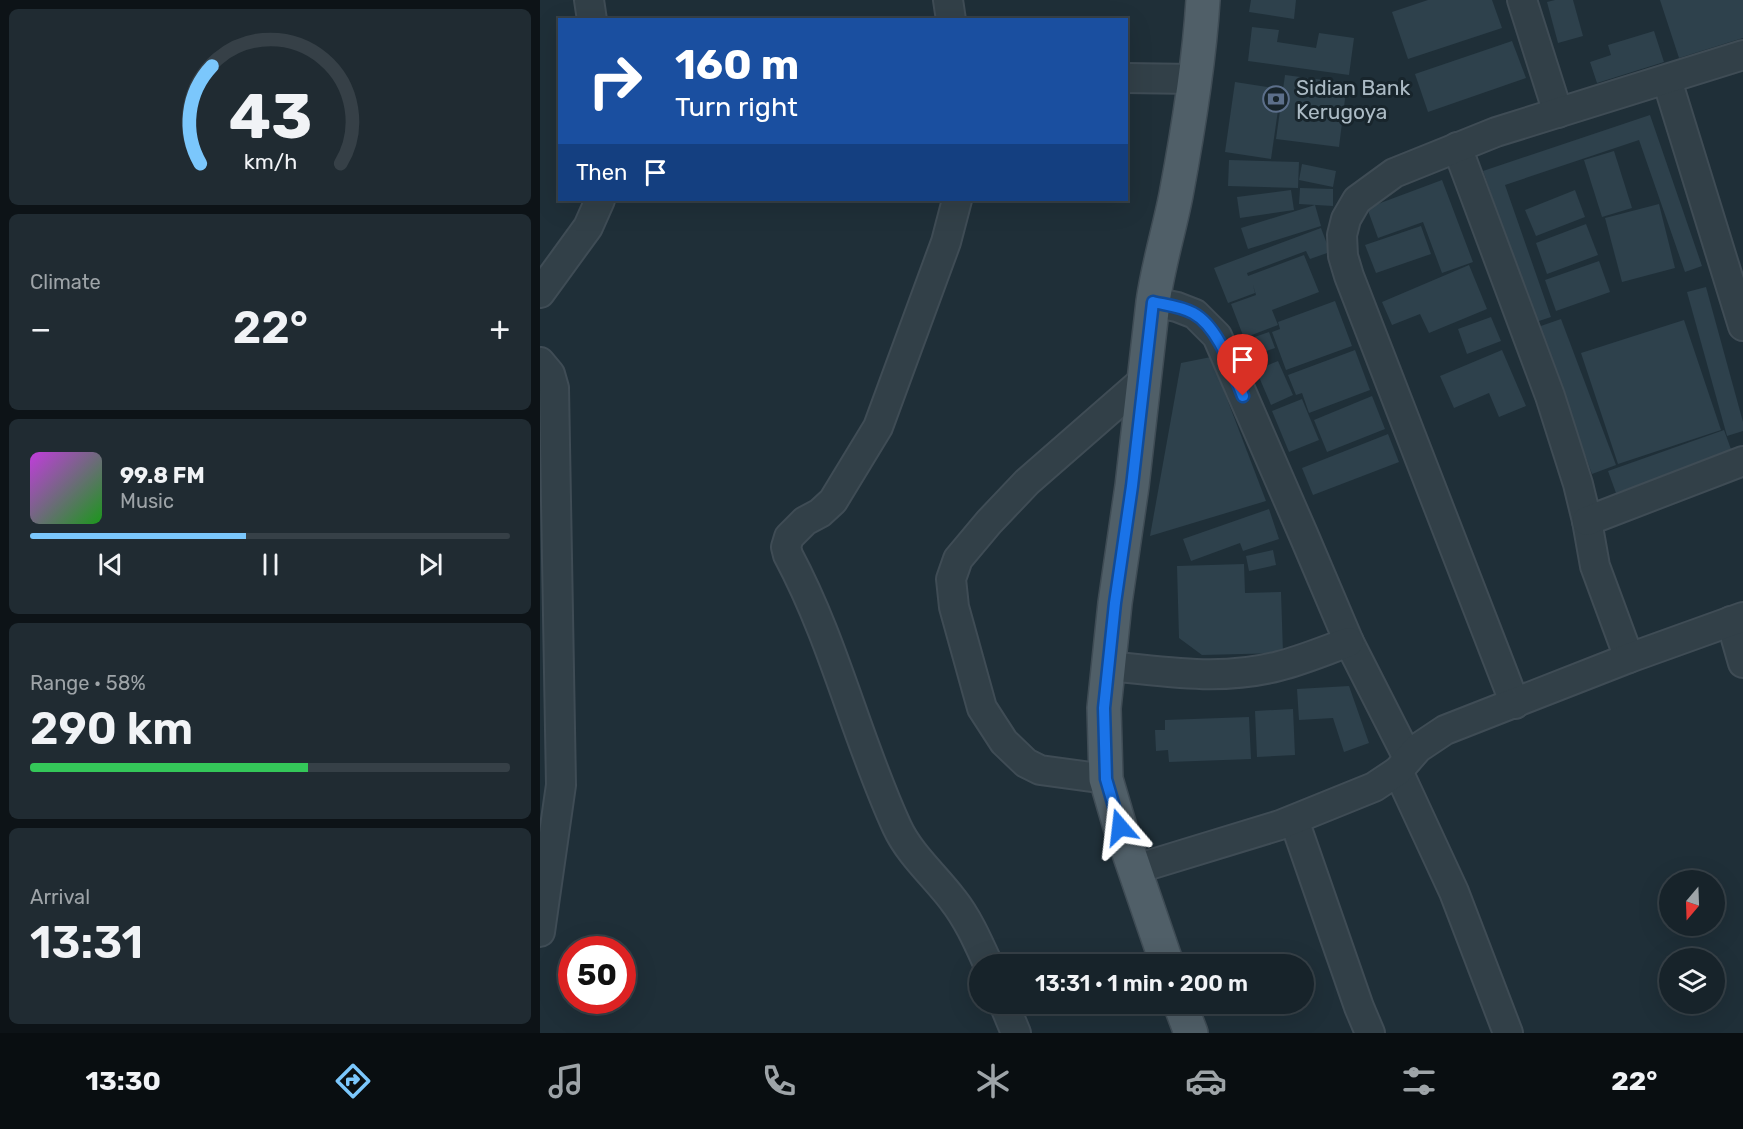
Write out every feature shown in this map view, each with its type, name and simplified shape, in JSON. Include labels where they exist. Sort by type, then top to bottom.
[{"type":"main road","points":[[1164,954],[1106,779],[1104,708],[1153,302],[1176,197],[1189,123],[1203,0]]},
{"type":"main road","points":[[1184,1014],[1191,1033]]},
{"type":"street","points":[[589,0],[592,18]]},
{"type":"street","points":[[948,0],[951,18]]},
{"type":"street","points":[[1522,0],[1558,113]]},
{"type":"street","points":[[1515,704],[1349,276],[1343,256],[1342,235],[1346,219],[1357,200],[1394,173],[1496,132],[1743,55]]},
{"type":"street","points":[[1128,78],[1194,79]]},
{"type":"street","points":[[1667,80],[1743,326]]},
{"type":"street","points":[[1457,147],[1550,396],[1578,484],[1595,566],[1629,658]]},
{"type":"street","points":[[540,293],[588,227],[600,201]]},
{"type":"street","points":[[957,201],[946,242],[878,427],[833,501],[789,537],[786,547],[820,621],[898,829],[909,847],[955,902],[984,954]]},
{"type":"street","points":[[1153,302],[1195,314],[1216,336],[1403,764],[1508,1033]]},
{"type":"street","points":[[540,362],[550,374],[554,388],[561,785],[540,932]]},
{"type":"street","points":[[1106,779],[1034,768],[1004,742],[982,708],[954,607],[951,579],[958,559],[1027,482],[1145,379]]},
{"type":"street","points":[[1587,521],[1743,461]]},
{"type":"street","points":[[1136,869],[1294,820],[1374,787],[1403,764],[1418,748],[1445,730],[1629,658],[1737,619],[1743,663]]},
{"type":"street","points":[[1109,666],[1181,673],[1230,674],[1279,666],[1349,642]]},
{"type":"street","points":[[1294,820],[1370,1033]]},
{"type":"street","points":[[1008,1014],[1016,1033]]},
{"type":"building","points":[[1251,0],[1296,0],[1294,19],[1249,12]]},
{"type":"building","points":[[1428,0],[1492,0],[1502,28],[1408,59],[1392,12]]},
{"type":"building","points":[[1573,0],[1583,36],[1558,43],[1547,2]]},
{"type":"building","points":[[1660,0],[1743,0],[1743,38],[1679,58]]},
{"type":"building","points":[[1252,27],[1279,30],[1277,42],[1316,48],[1319,33],[1354,38],[1349,75],[1248,61]]},
{"type":"building","points":[[1654,31],[1664,62],[1597,83],[1590,62],[1611,55],[1608,45]]},
{"type":"building","points":[[1512,41],[1526,78],[1428,112],[1415,74]]},
{"type":"building","points":[[1285,75],[1347,83],[1339,147],[1276,139]]},
{"type":"building","points":[[1235,82],[1281,89],[1271,159],[1225,152]]},
{"type":"building","points":[[1650,115],[1702,266],[1685,272],[1639,140],[1505,185],[1551,317],[1536,322],[1483,171]]},
{"type":"building","points":[[1614,151],[1632,208],[1602,217],[1584,160]]},
{"type":"building","points":[[1229,160],[1299,162],[1298,188],[1228,186]]},
{"type":"building","points":[[1302,164],[1336,171],[1333,187],[1299,180]]},
{"type":"building","points":[[1442,180],[1473,262],[1442,273],[1423,222],[1378,238],[1367,208]]},
{"type":"building","points":[[1300,188],[1333,189],[1333,206],[1299,204]]},
{"type":"building","points":[[1291,190],[1294,210],[1240,218],[1237,197]]},
{"type":"building","points":[[1575,190],[1585,217],[1536,236],[1525,210]]},
{"type":"building","points":[[1659,204],[1675,268],[1622,282],[1605,218]]},
{"type":"building","points":[[1315,205],[1321,226],[1248,249],[1241,228]]},
{"type":"building","points":[[1586,224],[1598,255],[1547,274],[1536,243]]},
{"type":"building","points":[[1421,226],[1431,254],[1376,273],[1365,245]]},
{"type":"building","points":[[1321,228],[1330,252],[1310,259],[1306,251],[1247,273],[1248,276],[1304,255],[1319,292],[1272,310],[1278,325],[1244,338],[1231,304],[1256,295],[1253,285],[1255,293],[1228,303],[1214,268]]},
{"type":"building","points":[[1599,261],[1610,292],[1556,311],[1545,280]]},
{"type":"building","points":[[1469,265],[1487,309],[1429,333],[1420,314],[1392,325],[1382,302]]},
{"type":"building","points":[[1706,287],[1743,422],[1743,431],[1727,436],[1687,292]]},
{"type":"building","points":[[1335,301],[1352,346],[1286,370],[1272,332],[1280,329],[1278,322]]},
{"type":"building","points":[[1491,317],[1501,341],[1467,354],[1458,329]]},
{"type":"building","points":[[1561,319],[1616,465],[1592,474],[1538,327]]},
{"type":"building","points":[[1684,320],[1721,430],[1618,464],[1581,353]]},
{"type":"building","points":[[1269,332],[1275,348],[1252,356],[1246,340]]},
{"type":"building","points":[[1355,350],[1370,390],[1309,413],[1302,393],[1296,395],[1288,375]]},
{"type":"building","points":[[1502,350],[1526,406],[1499,417],[1489,393],[1454,408],[1440,376]]},
{"type":"building","points":[[1211,357],[1266,501],[1150,536],[1181,363]]},
{"type":"building","points":[[1278,361],[1293,395],[1271,405],[1256,370]]},
{"type":"building","points":[[1372,396],[1385,429],[1327,452],[1314,420]]},
{"type":"building","points":[[1302,399],[1319,440],[1289,452],[1272,411]]},
{"type":"building","points":[[1724,430],[1732,452],[1616,493],[1608,471]]},
{"type":"building","points":[[1388,434],[1399,462],[1313,495],[1302,468]]},
{"type":"building","points":[[1269,509],[1279,539],[1243,551],[1240,543],[1191,561],[1183,539]]},
{"type":"building","points":[[1273,550],[1276,565],[1249,571],[1246,556]]},
{"type":"building","points":[[1244,564],[1245,593],[1281,592],[1283,653],[1202,655],[1179,638],[1177,566]]},
{"type":"building","points":[[1349,686],[1369,743],[1344,752],[1333,718],[1299,720],[1297,689]]},
{"type":"building","points":[[1293,709],[1295,755],[1257,757],[1255,711]]},
{"type":"building","points":[[1249,717],[1251,759],[1169,762],[1168,750],[1156,751],[1155,730],[1165,730],[1165,720]]},
{"type":"place","name":"Sidian Bank Kerugoya","points":[[1276,99]]},
{"type":"route","points":[[1120,827],[1106,779],[1104,708],[1153,302],[1195,314],[1216,336],[1243,396]]}]
